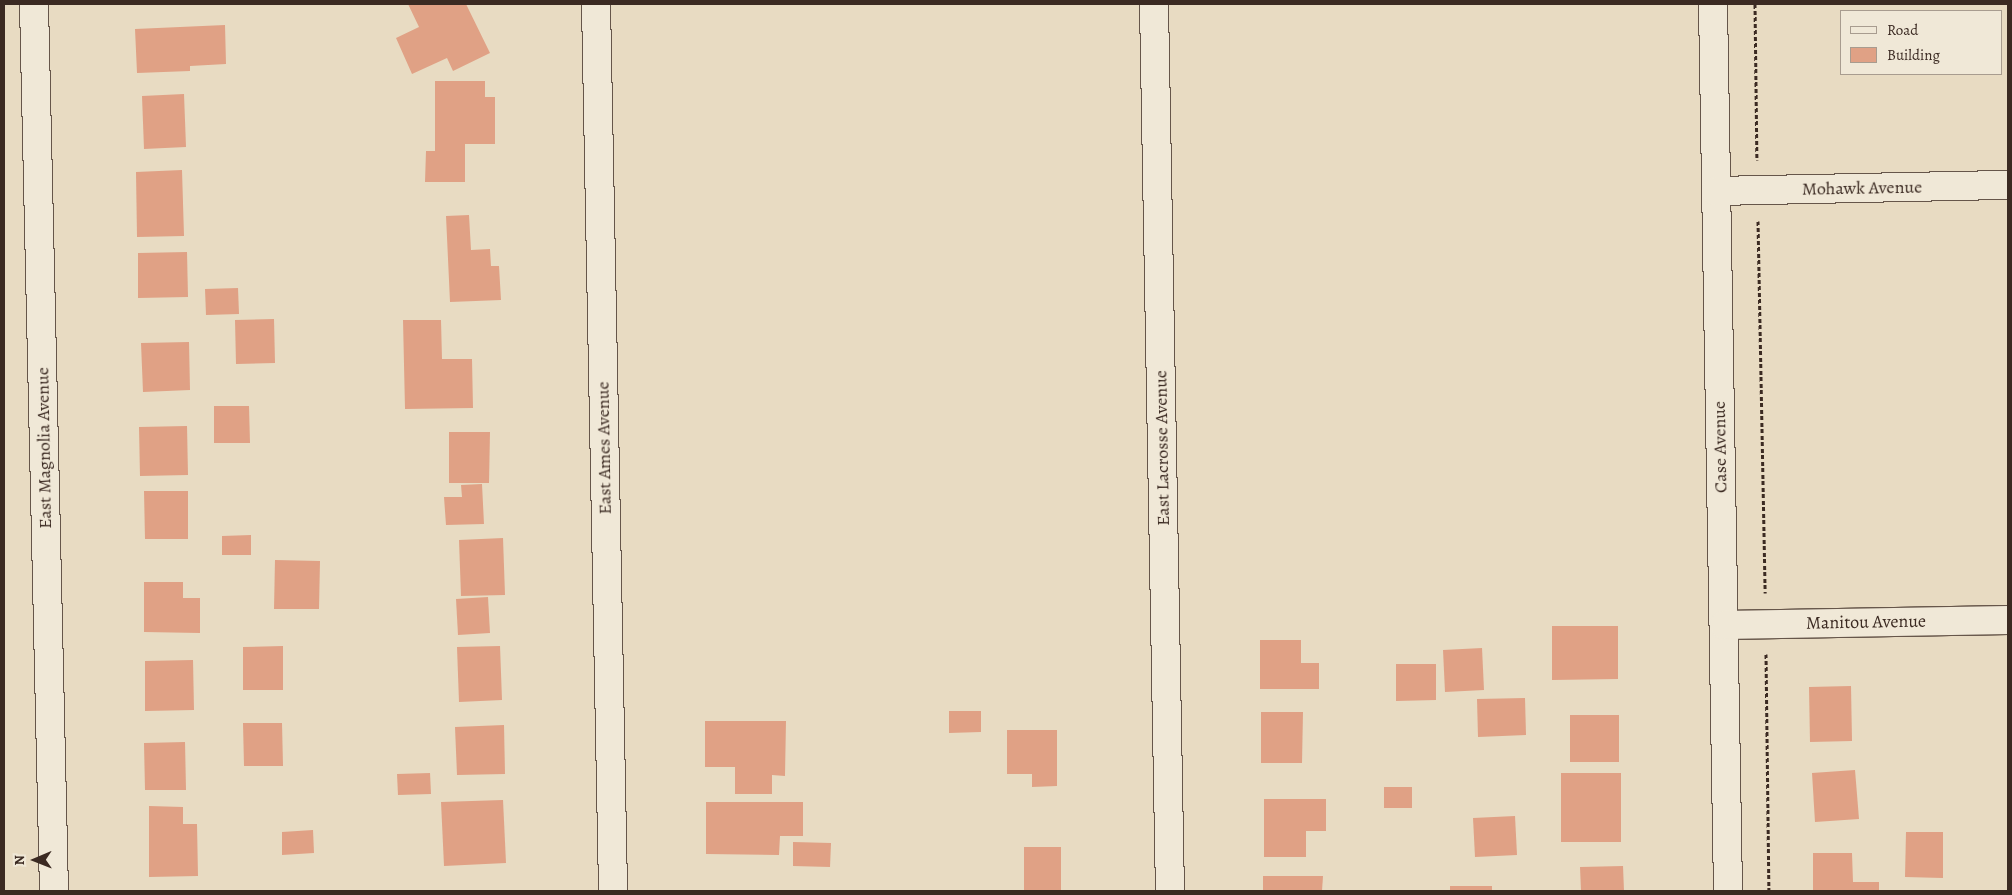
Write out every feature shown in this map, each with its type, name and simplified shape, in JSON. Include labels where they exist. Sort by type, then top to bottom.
[{"type":"street","name":"East Magnolia Avenue","points":[[34,4],[54,891]]},
{"type":"street","name":"East Ames Avenue","points":[[596,4],[612,891]]},
{"type":"street","name":"East Lacrosse Avenue","points":[[1154,4],[1170,891]]},
{"type":"street","name":"Case Avenue","points":[[1713,4],[1728,891]]},
{"type":"street","name":"Mohawk Avenue","points":[[1716,191],[2008,185]]},
{"type":"street","name":"Manitou Avenue","points":[[1724,624],[2008,620]]},
{"type":"path","points":[[1755,4],[1757,171]]},
{"type":"path","points":[[1758,213],[1765,598]]},
{"type":"path","points":[[1766,650],[1769,891]]},
{"type":"building","points":[[408,4],[466,4],[490,53],[453,71],[447,58],[412,74],[396,38],[419,27]]},
{"type":"building","points":[[225,25],[226,64],[190,66],[190,71],[137,73],[135,29]]},
{"type":"building","points":[[435,81],[485,81],[485,97],[495,97],[495,144],[465,144],[465,182],[425,182],[426,151],[435,151]]},
{"type":"building","points":[[184,94],[186,147],[144,149],[142,96]]},
{"type":"building","points":[[182,170],[184,236],[137,237],[136,172]]},
{"type":"building","points":[[469,215],[471,250],[490,249],[491,266],[499,266],[501,300],[450,302],[446,216]]},
{"type":"building","points":[[187,252],[188,297],[138,298],[138,253]]},
{"type":"building","points":[[238,288],[239,314],[206,315],[205,289]]},
{"type":"building","points":[[274,319],[275,363],[236,364],[235,320]]},
{"type":"building","points":[[403,320],[441,320],[442,359],[472,359],[473,408],[405,409]]},
{"type":"building","points":[[189,342],[190,390],[143,392],[141,343]]},
{"type":"building","points":[[214,406],[249,406],[250,443],[214,443]]},
{"type":"building","points":[[187,426],[188,475],[140,476],[139,427]]},
{"type":"building","points":[[449,432],[490,432],[489,483],[449,483]]},
{"type":"building","points":[[482,484],[484,524],[446,525],[444,497],[462,497],[461,485]]},
{"type":"building","points":[[144,491],[188,491],[188,539],[145,539]]},
{"type":"building","points":[[251,535],[251,555],[222,555],[222,536]]},
{"type":"building","points":[[503,538],[505,595],[461,596],[459,540]]},
{"type":"building","points":[[275,560],[320,561],[319,609],[274,609]]},
{"type":"building","points":[[144,582],[183,582],[183,598],[200,598],[200,633],[144,632]]},
{"type":"building","points":[[488,597],[490,633],[458,635],[456,599]]},
{"type":"building","points":[[1552,626],[1618,626],[1618,679],[1552,680]]},
{"type":"building","points":[[1260,640],[1301,640],[1301,663],[1319,663],[1319,689],[1260,689]]},
{"type":"building","points":[[283,646],[283,690],[243,690],[243,647]]},
{"type":"building","points":[[500,646],[502,700],[459,702],[457,647]]},
{"type":"building","points":[[1482,648],[1484,690],[1445,692],[1443,650]]},
{"type":"building","points":[[193,660],[194,710],[145,711],[145,661]]},
{"type":"building","points":[[1396,664],[1436,664],[1436,700],[1396,701]]},
{"type":"building","points":[[1851,686],[1852,741],[1810,742],[1809,687]]},
{"type":"building","points":[[1525,698],[1526,735],[1478,737],[1477,699]]},
{"type":"building","points":[[949,711],[981,711],[981,732],[949,733]]},
{"type":"building","points":[[1261,712],[1303,712],[1302,763],[1261,763]]},
{"type":"building","points":[[1570,715],[1619,715],[1619,762],[1570,762]]},
{"type":"building","points":[[705,721],[786,721],[785,776],[772,775],[772,794],[735,794],[735,767],[705,767]]},
{"type":"building","points":[[243,723],[282,723],[283,766],[244,766]]},
{"type":"building","points":[[504,725],[505,774],[457,775],[455,727]]},
{"type":"building","points":[[1007,730],[1057,730],[1057,786],[1032,787],[1032,774],[1007,774]]},
{"type":"building","points":[[185,742],[186,790],[145,790],[144,743]]},
{"type":"building","points":[[1855,770],[1859,819],[1815,822],[1812,773]]},
{"type":"building","points":[[430,773],[431,794],[398,795],[397,774]]},
{"type":"building","points":[[1561,773],[1621,773],[1621,842],[1561,842]]},
{"type":"building","points":[[1384,787],[1412,787],[1412,808],[1384,808]]},
{"type":"building","points":[[1264,799],[1326,799],[1326,831],[1306,831],[1306,857],[1264,857]]},
{"type":"building","points":[[503,800],[506,863],[444,866],[441,802]]},
{"type":"building","points":[[706,802],[803,802],[803,836],[780,836],[779,855],[706,854]]},
{"type":"building","points":[[149,806],[183,807],[183,824],[197,824],[198,876],[149,877]]},
{"type":"building","points":[[1515,816],[1517,855],[1475,857],[1473,818]]},
{"type":"building","points":[[313,830],[314,853],[282,855],[282,832]]},
{"type":"building","points":[[1906,832],[1943,832],[1943,878],[1905,877]]},
{"type":"building","points":[[793,842],[831,843],[830,867],[793,866]]},
{"type":"building","points":[[1024,847],[1061,847],[1061,891],[1024,891]]},
{"type":"building","points":[[1813,853],[1852,853],[1853,882],[1879,882],[1879,891],[1813,891]]},
{"type":"building","points":[[1623,866],[1624,891],[1581,891],[1580,867]]},
{"type":"building","points":[[1263,876],[1323,876],[1322,891],[1263,891]]},
{"type":"building","points":[[1450,886],[1492,886],[1492,891],[1450,891]]}]
